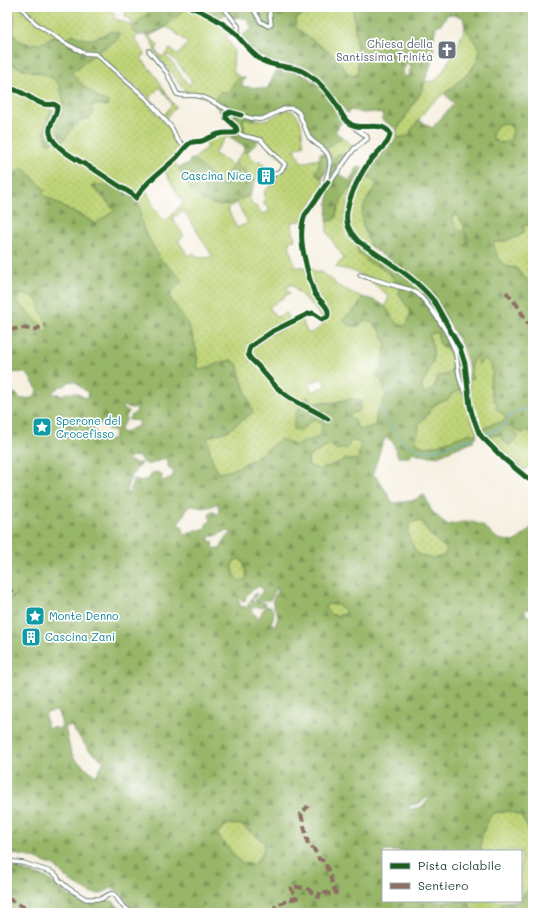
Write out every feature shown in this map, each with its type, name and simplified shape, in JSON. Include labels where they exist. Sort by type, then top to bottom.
[{"type":"street","points":[[21,7],[38,25],[65,43],[84,53],[96,54],[147,99],[171,127],[176,139],[186,147]]},
{"type":"street","points":[[190,7],[206,14],[229,28],[254,54],[263,60],[273,65],[302,71],[316,81],[335,101],[346,121],[367,137],[354,149],[331,181],[328,182],[305,216],[302,226],[302,244],[313,289],[327,309],[327,317],[322,318],[314,314],[308,314],[265,336],[251,346],[248,355],[271,382],[286,395],[328,419]]},
{"type":"street","points":[[223,7],[238,26],[237,36]]},
{"type":"street","points":[[252,7],[261,22],[268,26],[271,24],[269,7]]},
{"type":"street","points":[[149,51],[167,73],[177,94],[181,96],[201,96],[222,108],[241,115]]},
{"type":"street","points":[[11,89],[23,93],[41,104],[54,104],[57,106],[57,110],[50,126],[50,133],[53,141],[71,157],[95,170],[136,198],[150,180],[177,158],[186,147],[193,142],[204,140],[220,133],[236,132],[244,136],[261,140],[285,164],[291,166]]},
{"type":"street","points":[[222,108],[226,118],[236,127],[236,132]]},
{"type":"street","points":[[225,116],[228,112],[255,119],[261,119],[287,108],[297,111],[309,137],[328,154],[330,165],[326,180],[328,182]]},
{"type":"street","points":[[353,126],[384,127],[388,129],[390,135],[389,141],[367,165],[357,182],[347,213],[347,222],[351,232],[358,241],[414,280],[434,301],[460,348],[465,364],[468,395],[472,414],[482,437],[504,460],[533,482]]},
{"type":"street","points":[[274,175],[285,166],[285,164]]},
{"type":"street","points":[[360,275],[412,290],[424,300],[452,342],[461,384],[464,391],[468,395]]},
{"type":"street","points":[[7,861],[24,864],[51,872],[56,875],[68,888],[86,899],[101,899],[110,894],[114,894],[122,905],[132,913]]},
{"type":"green space","points":[[7,7],[12,7],[13,11],[13,32],[20,41],[29,44],[41,44],[55,36],[67,40],[72,34],[78,37],[92,39],[112,31],[120,34],[117,40],[99,50],[71,73],[98,98],[109,102],[107,106],[99,104],[90,107],[94,114],[88,119],[81,120],[73,127],[63,141],[57,139],[48,144],[44,132],[48,116],[54,107],[63,109],[64,103],[60,86],[54,79],[46,75],[17,67],[7,61]]},
{"type":"green space","points":[[12,7],[102,7],[115,13],[114,18],[131,25],[133,21],[124,17],[127,11],[118,7],[155,7],[132,27],[132,30],[139,35],[135,39],[145,53],[141,58],[157,78],[172,103],[176,106],[166,119],[148,97],[101,58],[146,101],[171,129],[175,141],[183,147],[172,160],[151,177],[137,193],[127,187],[114,184],[92,186],[115,210],[95,224],[42,194],[7,177],[7,61],[17,67],[46,75],[54,79],[60,86],[64,103],[57,139],[63,141],[73,127],[81,120],[88,119],[94,114],[89,107],[99,104],[107,106],[108,104],[108,102],[98,98],[94,93],[87,89],[71,73],[108,46],[101,36],[86,39],[72,34],[67,40],[55,36],[41,44],[29,44],[20,41],[13,32],[14,19]],"holes":[[[160,87],[172,104],[164,116],[149,98]]]},
{"type":"green space","points":[[155,7],[186,7],[162,29],[146,35],[139,35],[132,31],[132,28]]},
{"type":"green space","points":[[186,7],[203,13],[231,32],[226,37],[234,52],[234,73],[240,77],[234,83],[230,92],[225,93],[213,101],[198,95],[188,94],[155,52],[152,42],[146,35],[162,29]],"holes":[[[167,27],[188,43],[178,55],[170,49],[162,57],[156,51],[158,45],[149,36]],[[168,54],[177,62],[192,81],[188,85],[173,63],[166,56]]]},
{"type":"green space","points":[[192,7],[306,7],[305,14],[296,18],[295,27],[335,57],[345,70],[353,76],[357,76],[358,64],[353,7],[533,7],[533,224],[523,226],[524,232],[517,237],[493,243],[502,263],[506,266],[516,268],[528,281],[533,297],[533,435],[530,430],[522,433],[513,428],[513,431],[519,436],[509,446],[499,435],[489,437],[481,430],[492,424],[502,422],[506,418],[496,409],[498,405],[494,400],[490,386],[492,373],[491,366],[485,359],[479,364],[477,359],[474,358],[471,367],[472,379],[469,380],[468,363],[462,346],[431,292],[415,278],[371,247],[362,222],[364,205],[377,183],[368,178],[358,183],[371,163],[396,138],[409,136],[419,120],[432,128],[454,104],[445,94],[471,71],[479,56],[480,50],[465,27],[463,17],[448,14],[441,24],[436,26],[433,41],[434,54],[423,88],[397,130],[382,120],[383,114],[374,112],[363,113],[351,110],[347,113],[342,106],[340,107],[303,69],[279,63],[275,64],[257,54],[247,45],[242,35],[252,29],[247,19],[240,17],[233,18],[225,14],[219,20]],"holes":[[[406,64],[412,66],[407,77],[402,74]],[[503,123],[509,125],[512,129],[513,133],[511,137],[504,143],[493,139],[492,133],[498,125]],[[455,215],[462,222],[464,231],[470,240],[468,243],[466,236],[457,229],[452,217]]]},
{"type":"green space","points":[[306,7],[353,7],[358,64],[357,76],[353,76],[345,70],[335,57],[295,27],[296,18],[305,14]]},
{"type":"green space","points":[[465,27],[480,50],[479,56],[471,71],[428,107],[412,129],[409,136],[396,138],[397,130],[415,102],[425,82],[436,80],[449,60],[454,56]]},
{"type":"green space","points":[[284,69],[298,72],[307,77],[324,91],[338,108],[342,121],[335,132],[342,137],[327,149],[313,138],[301,112],[290,106],[255,117],[255,120],[243,118],[245,135],[258,141],[247,153],[244,151],[245,147],[232,138],[232,132],[234,132],[235,129],[214,105],[216,103],[213,101],[221,91],[229,92],[236,80],[240,77],[245,78],[241,86],[267,89],[276,72]]},
{"type":"green space","points":[[285,111],[291,111],[297,115],[300,121],[304,145],[295,149],[301,163],[319,159],[319,165],[316,170],[318,176],[322,179],[322,188],[304,214],[302,221],[291,222],[295,240],[289,241],[295,267],[305,267],[313,294],[326,310],[327,314],[325,317],[321,317],[313,306],[292,284],[286,288],[290,293],[269,307],[276,317],[287,313],[288,323],[259,339],[251,345],[251,348],[270,335],[301,319],[309,334],[322,326],[326,321],[329,313],[314,288],[308,266],[318,274],[320,271],[335,282],[334,284],[362,297],[358,306],[351,312],[372,323],[380,330],[386,344],[382,369],[386,396],[377,413],[375,426],[360,430],[349,415],[352,399],[328,403],[316,403],[302,430],[310,421],[316,419],[322,424],[321,434],[313,440],[305,441],[297,446],[281,440],[243,465],[226,472],[218,473],[212,460],[207,438],[229,430],[253,412],[237,364],[231,360],[198,371],[196,348],[191,331],[170,296],[172,290],[183,281],[160,259],[144,230],[137,199],[145,187],[154,208],[165,222],[183,203],[164,170],[174,162],[179,167],[183,178],[241,199],[250,195],[251,204],[257,207],[262,214],[269,212],[268,205],[264,205],[265,190],[275,183],[277,177],[276,175],[287,166],[290,167],[291,165],[285,162],[263,140],[258,137],[245,135],[243,118],[266,120]],"holes":[[[237,203],[248,223],[237,228],[227,208]],[[184,211],[213,257],[198,258],[194,253],[188,256],[178,240],[184,236],[172,218]],[[322,378],[326,386],[312,392],[308,384]]]},
{"type":"green space","points":[[503,123],[509,125],[513,133],[508,141],[504,143],[493,139],[492,133],[498,125]]},
{"type":"green space","points":[[228,134],[232,135],[232,138],[226,137],[214,153],[232,165],[244,151],[257,162],[259,160],[265,165],[260,167],[255,182],[249,174],[232,167],[220,184],[194,159],[207,147],[205,141],[214,136]]},
{"type":"green space","points":[[342,137],[354,147],[348,154],[339,154],[331,160],[327,149]]},
{"type":"green space","points":[[325,152],[328,167],[322,179],[316,173],[319,166],[320,154]]},
{"type":"green space","points":[[339,154],[348,154],[329,179],[331,160]]},
{"type":"green space","points":[[194,159],[219,184],[236,163],[244,169],[255,182],[250,195],[225,205],[218,205],[204,200],[193,192],[179,167],[189,164],[190,160]]},
{"type":"green space","points":[[358,166],[363,167],[355,182],[345,194],[339,205],[335,219],[327,222],[328,198],[330,191],[326,188],[338,173],[349,181]]},
{"type":"green space","points":[[24,168],[45,190],[42,194],[95,224],[115,210],[92,185],[114,184],[127,187],[124,192],[137,199],[144,230],[160,259],[183,281],[173,290],[170,296],[186,321],[193,336],[197,353],[198,371],[231,360],[237,364],[253,412],[229,430],[207,438],[212,460],[218,473],[226,472],[243,465],[281,439],[297,446],[305,441],[313,440],[321,434],[322,424],[316,419],[310,421],[302,430],[294,429],[295,416],[307,396],[316,403],[328,403],[352,399],[361,401],[360,410],[349,415],[360,430],[375,426],[377,413],[386,396],[383,383],[376,375],[382,369],[386,344],[380,330],[372,323],[365,320],[357,327],[347,324],[342,320],[357,308],[362,297],[375,301],[384,306],[395,321],[400,325],[404,326],[408,322],[411,312],[399,294],[400,287],[391,275],[380,267],[368,262],[358,252],[356,244],[412,281],[432,302],[458,348],[463,364],[465,388],[453,393],[448,400],[439,402],[431,408],[420,422],[416,442],[423,447],[434,446],[471,433],[476,436],[473,441],[437,456],[426,456],[412,452],[410,457],[398,457],[393,442],[386,437],[381,447],[373,473],[393,503],[412,501],[424,495],[431,510],[448,525],[469,521],[482,525],[498,539],[514,542],[533,526],[533,609],[527,609],[525,611],[526,615],[533,618],[533,834],[521,816],[509,811],[493,813],[484,830],[481,840],[481,850],[382,850],[382,902],[468,902],[471,909],[468,913],[136,913],[121,893],[112,888],[100,894],[91,893],[73,883],[54,866],[31,857],[7,852],[7,392],[16,394],[21,399],[32,398],[36,395],[37,389],[29,376],[24,372],[7,373],[7,177]],"holes":[[[20,294],[33,296],[40,305],[39,308],[44,316],[48,328],[45,332],[40,324],[20,305],[18,300]],[[437,332],[440,344],[448,350],[454,364],[449,374],[437,377],[434,388],[426,394],[421,388],[433,361],[433,349],[429,335]],[[70,381],[76,382],[87,392],[89,396],[85,398],[76,393],[66,393],[61,396],[59,394],[54,394],[53,391],[59,386],[64,386]],[[123,406],[137,409],[137,411],[128,419],[140,421],[137,427],[124,433],[120,431],[126,421],[126,416],[129,411],[122,409]],[[97,422],[113,431],[115,433],[114,439],[101,438],[92,428],[93,424]],[[351,440],[361,443],[358,460],[345,460],[319,470],[308,465],[308,457],[329,444],[337,450],[347,448]],[[133,456],[139,456],[142,461],[151,464],[166,458],[169,468],[174,472],[172,477],[163,481],[161,479],[162,475],[157,472],[152,473],[148,479],[140,482],[133,479],[129,493],[127,492],[129,481],[141,463],[139,462],[135,464],[135,462],[129,461],[128,459]],[[219,503],[218,514],[212,511],[210,513],[209,516],[211,520],[207,523],[205,529],[195,530],[186,535],[184,534],[182,526],[178,525],[178,523],[188,507],[192,506],[203,508]],[[422,521],[430,535],[447,549],[444,556],[429,558],[418,553],[413,546],[408,530],[413,522]],[[226,531],[232,532],[225,539],[221,548],[219,549],[213,548],[214,543],[212,541],[209,542],[209,538],[211,536],[215,536]],[[239,559],[243,561],[247,575],[245,580],[240,581],[236,578],[232,565],[234,561]],[[259,586],[263,590],[255,600],[256,602],[270,600],[277,587],[278,588],[273,603],[278,616],[276,624],[273,625],[271,623],[274,612],[271,608],[265,606],[259,618],[252,612],[251,609],[258,606],[260,608],[266,604],[263,602],[256,603],[252,602],[257,594],[255,593],[246,609],[244,606],[241,607],[238,600],[240,598],[243,602],[245,601],[246,595]],[[331,604],[336,605],[345,611],[344,614],[335,616],[327,612],[325,606]],[[55,711],[58,712],[62,725],[58,729],[54,727],[48,729],[45,716],[46,713]],[[70,725],[90,751],[104,761],[96,776],[74,758],[70,749],[65,728]],[[427,797],[429,798],[422,806],[407,809],[411,805],[421,803]],[[229,824],[242,825],[265,843],[262,854],[254,865],[240,862],[217,834],[222,828]]]},
{"type":"green space","points":[[367,178],[377,183],[366,201],[362,216],[363,227],[371,247],[353,232],[349,219],[351,204],[358,183],[361,183]]},
{"type":"green space","points":[[355,182],[348,201],[344,220],[348,233],[356,244],[358,252],[368,262],[380,267],[391,275],[400,287],[399,294],[411,312],[408,322],[404,326],[395,321],[385,307],[389,296],[364,276],[350,270],[335,267],[344,258],[327,231],[327,222],[335,219],[342,199]]},
{"type":"green space","points":[[455,215],[463,224],[464,231],[470,240],[468,243],[466,236],[457,229],[452,219]]},
{"type":"green space","points":[[533,224],[533,243],[530,247],[533,251],[533,279],[528,281],[516,268],[506,266],[502,263],[498,257],[493,242],[520,236],[523,226]]},
{"type":"green space","points":[[20,294],[33,296],[40,305],[48,328],[45,332],[40,324],[20,305],[18,300]]},
{"type":"green space","points":[[437,332],[440,344],[448,350],[454,364],[449,374],[437,377],[434,388],[426,394],[421,388],[433,361],[433,349],[429,334]]},
{"type":"green space","points":[[472,359],[478,359],[481,363],[485,359],[492,366],[493,373],[490,384],[494,401],[506,418],[502,422],[492,424],[481,430],[477,423],[476,414],[474,414],[471,402],[469,380],[472,379],[471,367]]},
{"type":"green space","points":[[462,389],[477,436],[471,433],[434,446],[423,447],[416,442],[420,422],[427,416],[431,408],[439,402],[448,400],[453,393]]},
{"type":"green space","points":[[513,428],[520,432],[530,430],[533,435],[533,463],[524,471],[489,437],[513,430]]},
{"type":"green space","points":[[351,440],[361,443],[358,460],[345,460],[319,470],[308,465],[308,457],[329,444]]},
{"type":"green space","points":[[416,521],[422,521],[430,535],[447,549],[444,556],[429,558],[420,555],[415,550],[408,530],[411,524]]},
{"type":"green space","points":[[239,559],[243,561],[247,576],[245,580],[240,581],[233,572],[232,565],[234,561]]},
{"type":"green space","points":[[331,604],[342,608],[345,611],[344,614],[335,616],[327,612],[325,606]]},
{"type":"green space","points":[[509,811],[521,816],[533,834],[533,887],[522,895],[522,850],[481,850],[481,841],[484,831],[493,813]]},
{"type":"green space","points":[[229,824],[242,825],[265,843],[262,854],[254,865],[240,862],[217,834],[222,828]]},
{"type":"green space","points":[[7,866],[47,878],[67,895],[86,904],[109,900],[114,902],[124,913],[7,913]]},
{"type":"green space","points":[[533,887],[533,913],[494,913],[500,906],[506,903],[522,902],[522,895]]},
{"type":"green space","points":[[468,902],[509,902],[502,904],[494,913],[468,913],[471,909]]},
{"type":"waterway","points":[[486,434],[504,426],[511,415],[533,406]]},
{"type":"waterway","points":[[380,407],[392,429],[404,441],[418,450],[435,450],[475,438]]},
{"type":"waterway","points":[[105,913],[109,909]]},
{"type":"marked path","points":[[506,292],[517,305],[533,332]]},
{"type":"marked path","points":[[7,340],[9,335],[8,330],[24,328],[34,330],[45,325]]},
{"type":"marked path","points":[[7,587],[16,596]]},
{"type":"marked path","points":[[274,913],[277,904],[297,898],[291,889],[292,886],[308,889],[319,897],[320,891],[330,894],[336,893],[326,863],[319,859],[314,849],[308,845],[301,814],[308,806]]},
{"type":"marked path","points":[[7,898],[25,908],[26,913]]},
{"type":"cycle path","points":[[190,7],[225,25],[235,33],[251,52],[263,61],[273,65],[297,69],[306,73],[317,81],[326,90],[348,122],[358,126],[381,127],[390,133],[387,143],[369,162],[353,191],[348,207],[348,228],[358,241],[398,268],[417,283],[434,301],[460,348],[465,364],[470,406],[479,433],[504,459],[533,482]]},
{"type":"cycle path","points":[[11,89],[17,90],[42,104],[54,104],[57,106],[56,113],[50,126],[52,139],[57,145],[69,155],[95,170],[136,198],[149,181],[177,157],[190,143],[203,141],[219,134],[235,133],[237,130],[236,127],[226,118],[226,114],[230,112],[241,115]]},
{"type":"cycle path","points":[[328,182],[305,215],[302,231],[303,248],[310,280],[315,294],[327,308],[327,318],[322,319],[313,313],[308,314],[273,331],[251,346],[248,353],[250,358],[283,393],[328,419]]},
{"type":"place","name":"Chiesa della Santissima Trinità","points":[[447,50]]},
{"type":"place","name":"Cascina Nice","points":[[266,176]]},
{"type":"place","name":"Sperone del Crocefisso","points":[[42,427]]},
{"type":"place","name":"Monte Denno","points":[[35,616]]},
{"type":"place","name":"Cascina Zani","points":[[31,637]]}]
